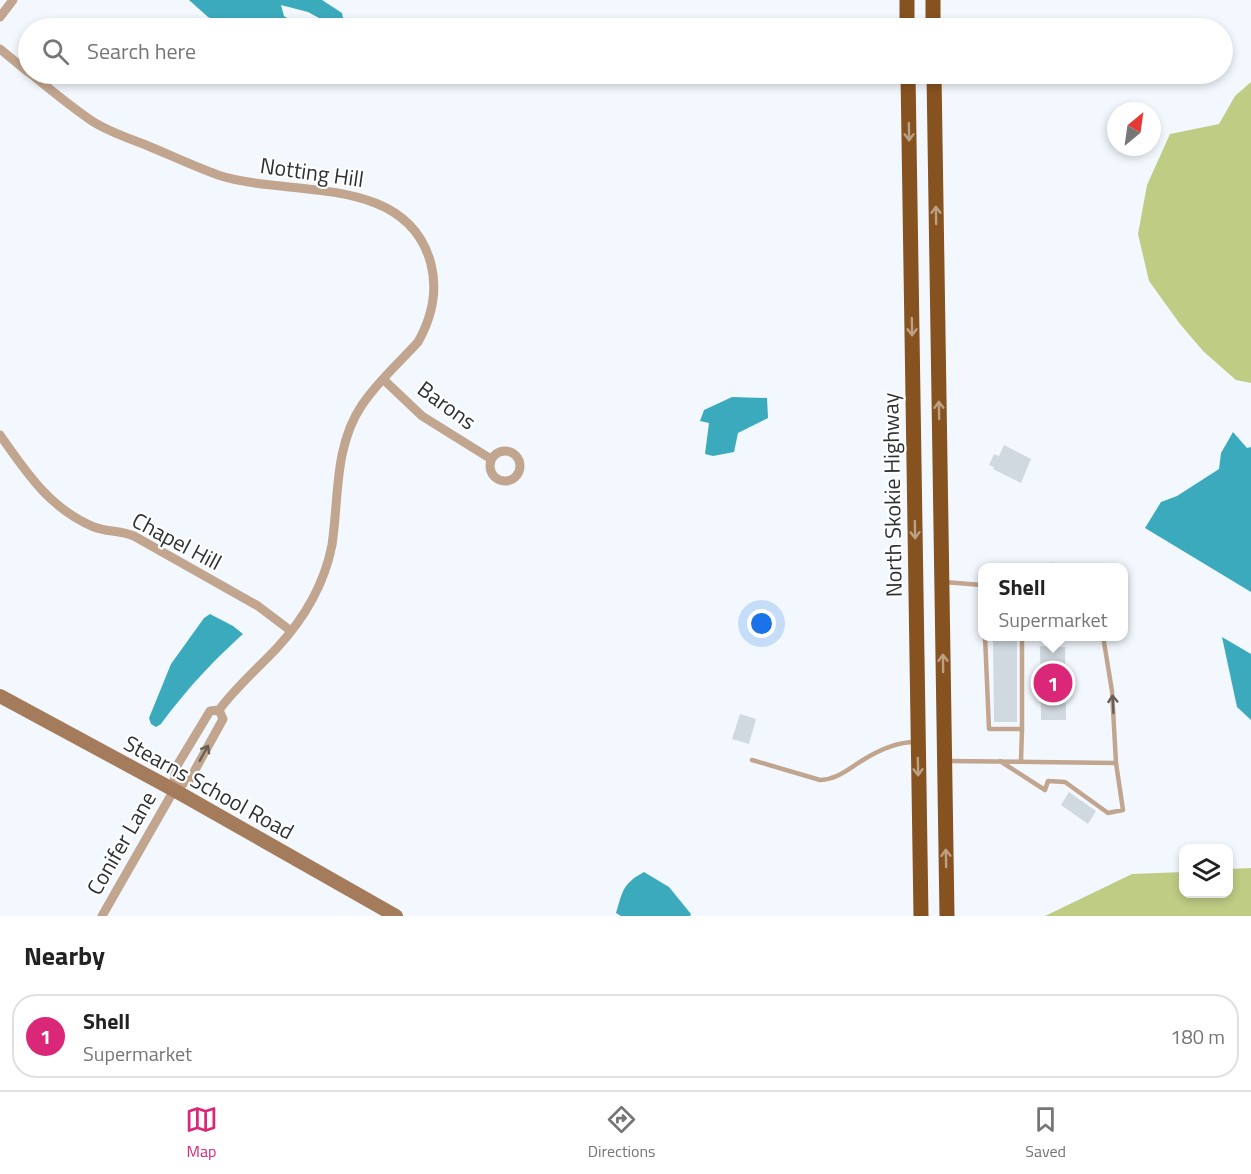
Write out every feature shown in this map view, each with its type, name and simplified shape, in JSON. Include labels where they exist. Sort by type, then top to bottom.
[{"type":"highway","points":[[907,0],[907,18]]},
{"type":"highway","points":[[933,0],[933,18]]},
{"type":"highway","name":"North Skokie Highway","points":[[908,84],[921,916]]},
{"type":"highway","points":[[934,84],[947,916]]},
{"type":"main road","name":"Stearns School Road","points":[[0,696],[174,790],[396,916]]},
{"type":"street","points":[[0,17],[13,0]]},
{"type":"street","name":"Notting Hill","points":[[0,49],[18,63]]},
{"type":"street","name":"Notting Hill","points":[[44,84],[93,122],[202,169],[244,182],[364,198],[387,207],[413,229],[424,247],[432,268],[434,294],[429,321],[421,336],[362,405],[348,433],[342,455],[335,528],[329,559],[315,596],[291,631],[237,687],[219,710],[210,711],[176,769],[174,790]]},
{"type":"street","name":"Barons","points":[[383,379],[422,416],[491,459]]},
{"type":"street","name":"Chapel Hill","points":[[0,435],[40,489],[62,510],[96,528],[122,531],[134,536],[258,606],[291,631]]},
{"type":"street","name":"Notting Hill","points":[[174,790],[190,778],[223,719],[219,710]]},
{"type":"street","name":"Conifer Lane","points":[[102,916],[174,790]]},
{"type":"lane","points":[[942,582],[978,586]]},
{"type":"lane","points":[[985,641],[989,729],[1022,729]]},
{"type":"lane","points":[[1021,761],[1022,641]]},
{"type":"lane","points":[[1000,761],[1046,790],[1048,781],[1065,782],[1108,813],[1123,810],[1116,763],[1112,691],[1104,641]]},
{"type":"lane","points":[[752,760],[820,780],[829,779],[843,774],[864,759],[889,746],[899,742],[918,741]]},
{"type":"lane","points":[[944,761],[1116,763]]},
{"type":"green space","points":[[1251,82],[1251,383],[1236,380],[1203,351],[1180,324],[1149,281],[1138,234],[1147,185],[1170,134],[1219,124],[1235,96]]},
{"type":"green space","points":[[1251,868],[1251,916],[1045,916],[1132,874],[1179,872],[1179,898],[1233,898],[1233,869]]},
{"type":"water","points":[[189,0],[322,0],[342,13],[343,18],[319,18],[308,12],[281,5],[284,16],[287,18],[208,17]]},
{"type":"water","points":[[732,397],[767,398],[768,418],[738,433],[734,452],[713,456],[705,454],[709,423],[700,421],[704,410]]},
{"type":"water","points":[[1233,432],[1247,448],[1251,447],[1251,592],[1145,528],[1161,502],[1177,496],[1219,469],[1221,453]]},
{"type":"water","points":[[210,614],[243,634],[199,677],[161,724],[156,727],[151,724],[149,718],[171,664],[204,618]]},
{"type":"water","points":[[1222,637],[1251,654],[1251,720],[1237,707]]},
{"type":"water","points":[[644,872],[669,887],[691,914],[690,916],[621,916],[616,913],[627,884]]},
{"type":"building","points":[[1004,445],[1031,459],[1021,483],[989,465],[994,454],[999,456]]},
{"type":"building","points":[[993,641],[1017,641],[1017,722],[994,722]]},
{"type":"building","points":[[1040,646],[1065,647],[1066,720],[1041,720]]},
{"type":"building","points":[[740,714],[756,719],[749,744],[732,739]]},
{"type":"building","points":[[1069,792],[1096,811],[1088,824],[1061,805]]},
{"type":"place","name":"Shell","points":[[1053,683]]}]
